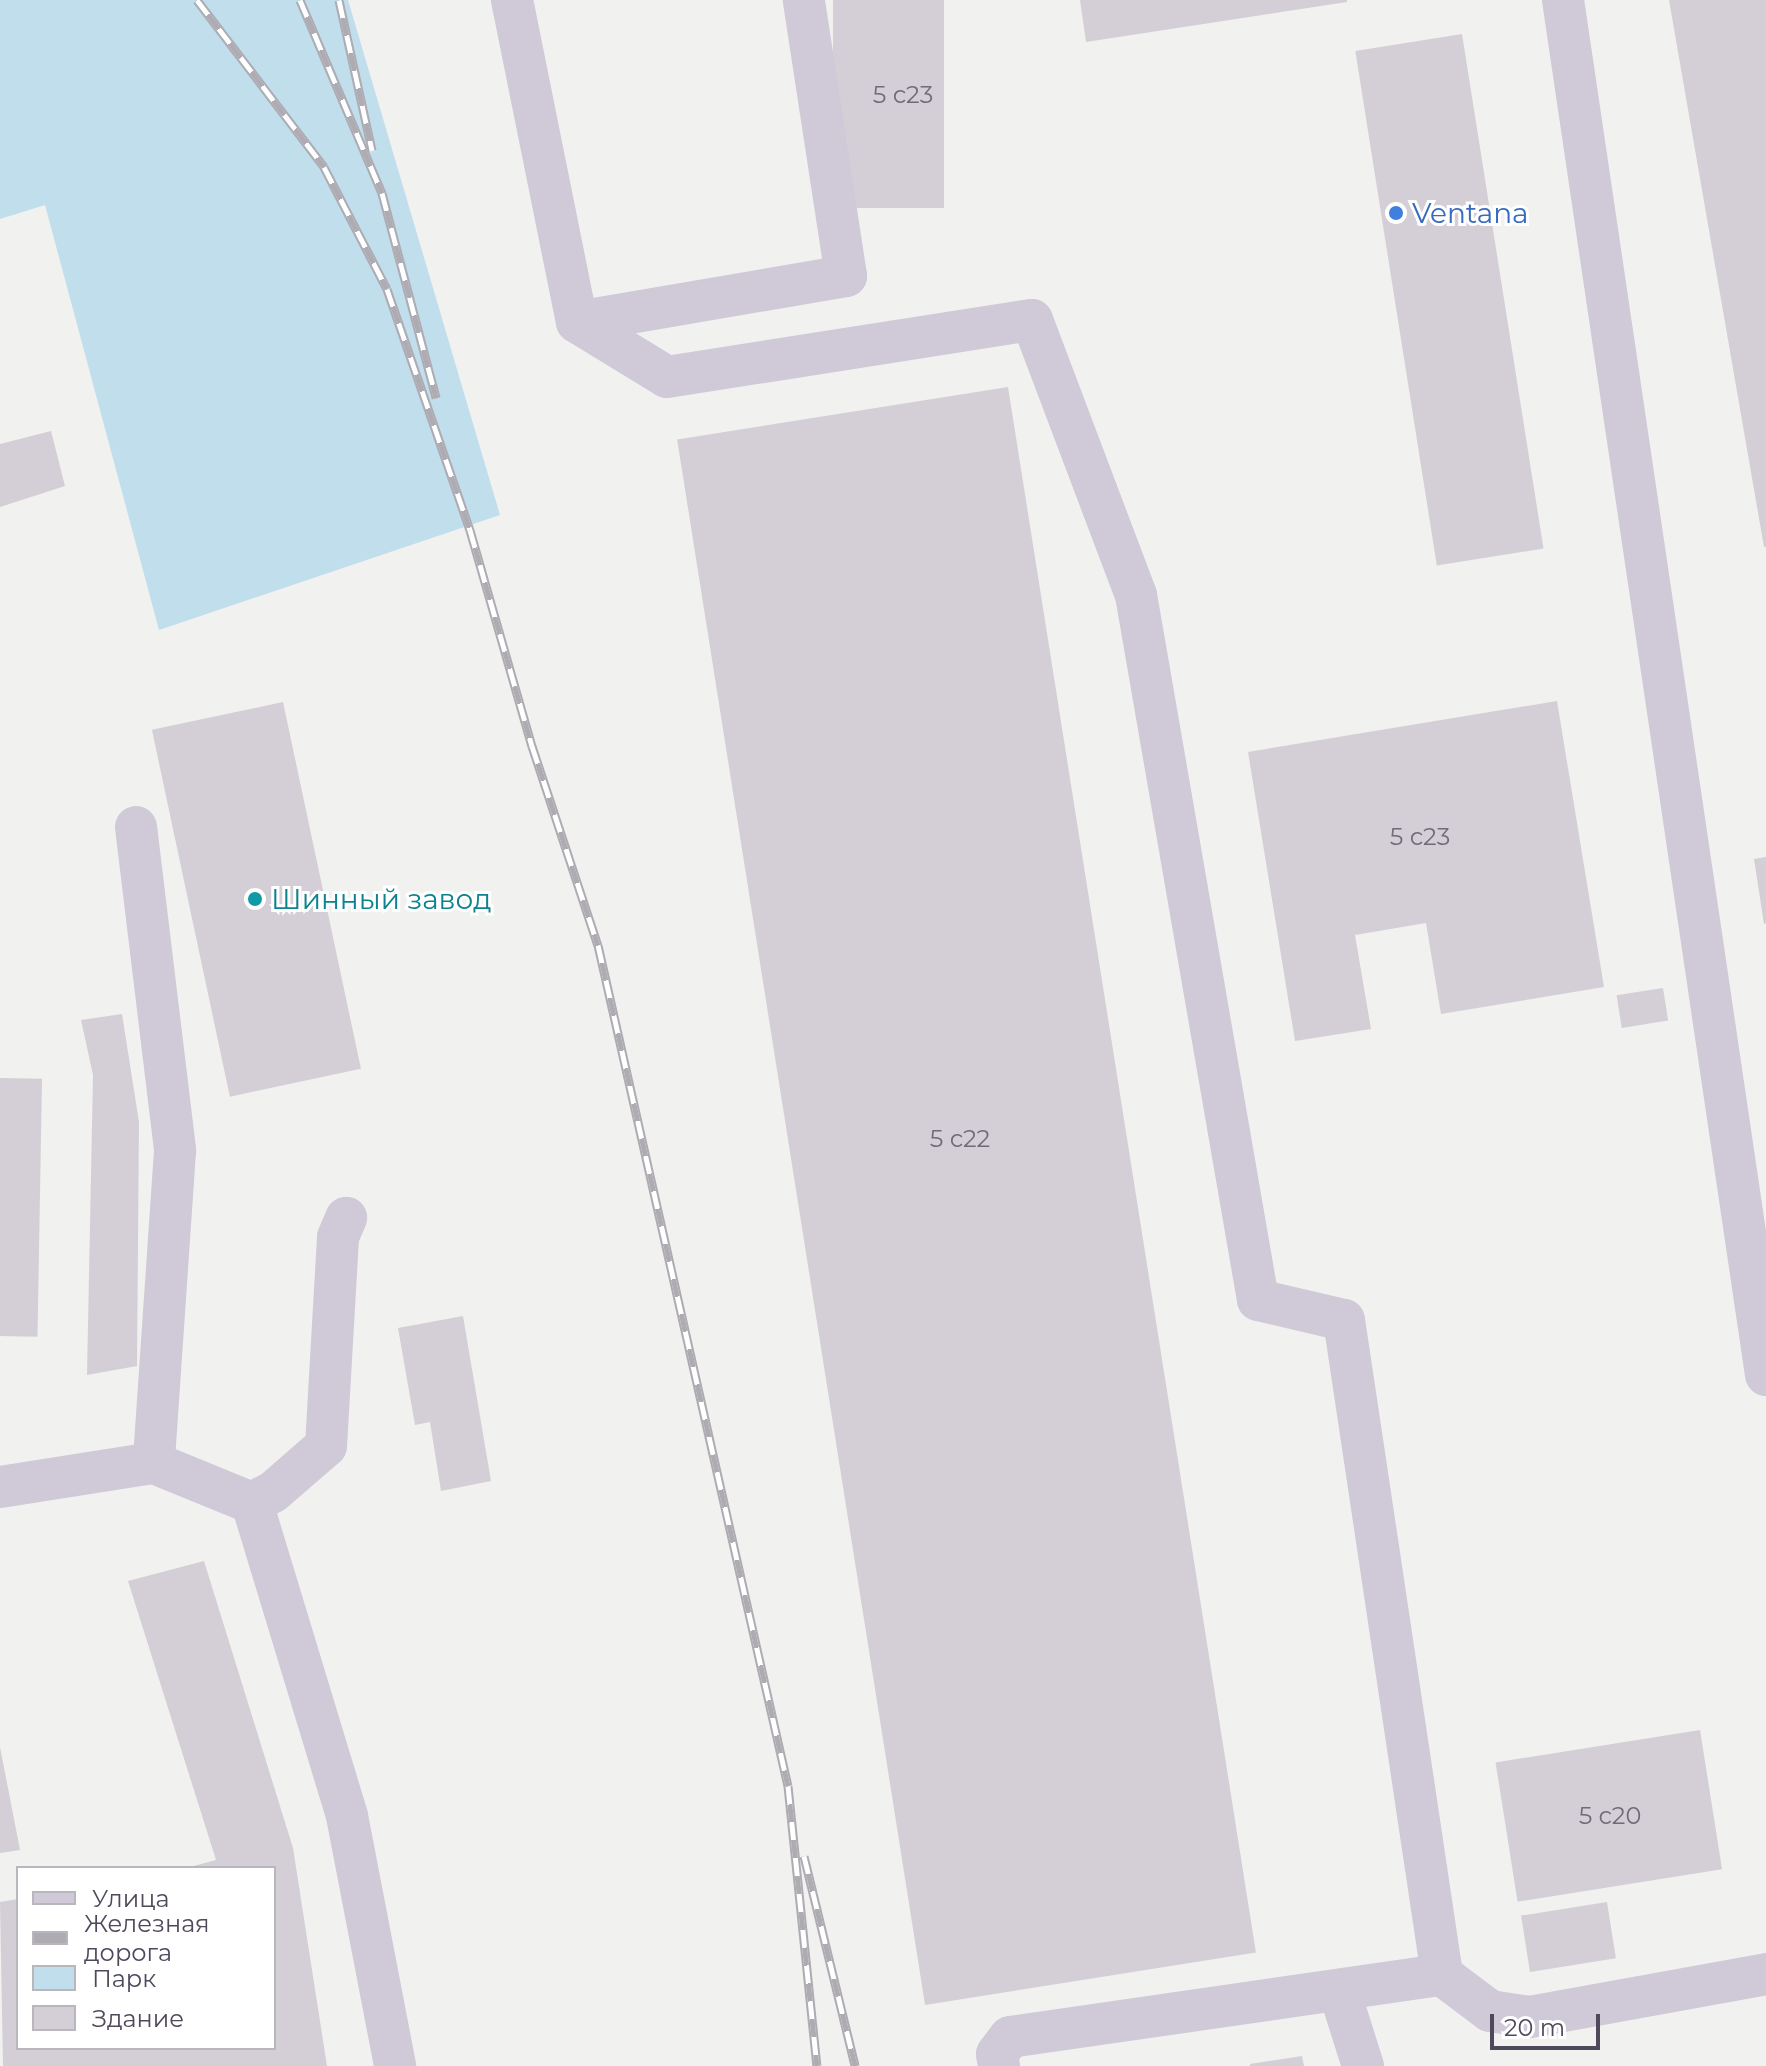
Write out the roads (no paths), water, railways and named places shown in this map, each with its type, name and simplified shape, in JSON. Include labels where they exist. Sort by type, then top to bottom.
[{"type":"street","points":[[512,0],[577,322],[667,377],[1032,320],[1136,595],[1258,1300],[1344,1320],[1442,1975],[1490,2011],[1530,2017],[1766,1974]]},
{"type":"street","points":[[577,322],[846,276],[804,0]]},
{"type":"street","points":[[1563,0],[1766,1375]]},
{"type":"street","points":[[136,827],[175,1151],[154,1463]]},
{"type":"street","points":[[0,1487],[154,1463],[252,1503],[273,1492],[326,1446],[338,1237],[346,1218]]},
{"type":"street","points":[[252,1503],[347,1816],[395,2066]]},
{"type":"street","points":[[999,2066],[997,2054],[1010,2037],[1442,1975]]},
{"type":"street","points":[[1339,1990],[1363,2066]]},
{"type":"railway","points":[[197,0],[324,167],[387,289],[470,530],[532,746],[598,945],[788,1786],[817,2066]]},
{"type":"railway","points":[[300,0],[382,193],[436,398]]},
{"type":"railway","points":[[339,0],[372,150]]},
{"type":"railway","points":[[804,1856],[855,2066]]},
{"type":"place","name":"Ventana","points":[[1396,213]]},
{"type":"place","name":"Шинный завод","points":[[255,899]]}]
